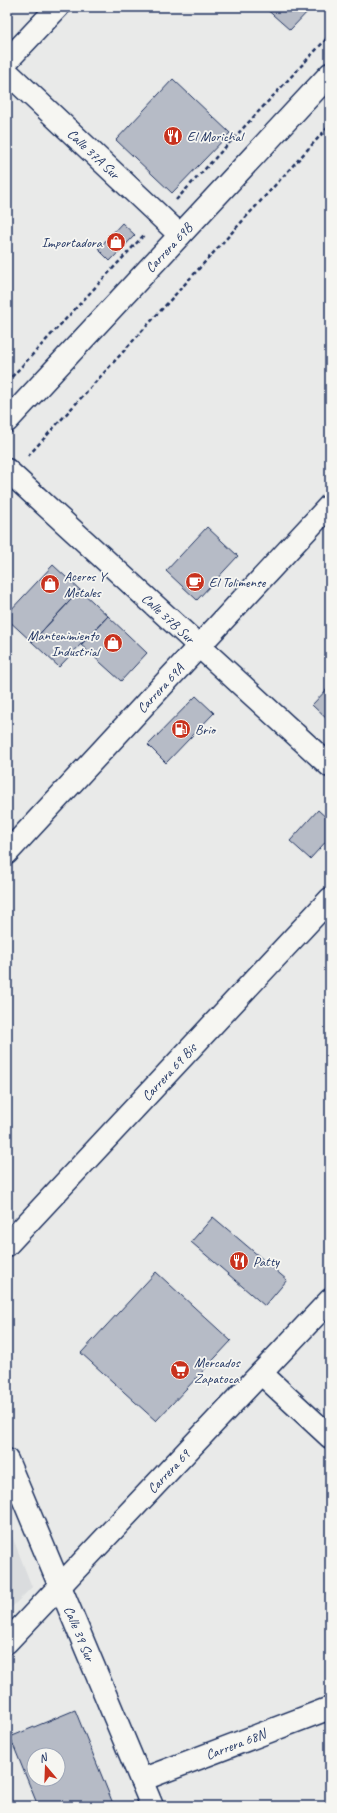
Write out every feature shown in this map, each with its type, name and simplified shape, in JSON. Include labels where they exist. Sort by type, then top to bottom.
[{"type":"street","points":[[7,61],[58,7]]},
{"type":"street","name":"Calle 37A Sur","points":[[7,72],[180,235]]},
{"type":"street","name":"Carrera 69B","points":[[7,421],[330,74]]},
{"type":"street","name":"Calle 37B Sur","points":[[9,472],[330,766]]},
{"type":"street","name":"Carrera 69A","points":[[7,853],[330,505]]},
{"type":"street","name":"Carrera 69 Bis","points":[[7,1245],[330,899]]},
{"type":"street","name":"Carrera 69","points":[[7,1642],[330,1300]]},
{"type":"street","points":[[261,1373],[330,1437]]},
{"type":"street","name":"Calle 39 Sur","points":[[7,1460],[152,1806]]},
{"type":"street","name":"Carrera 68N","points":[[141,1780],[330,1708]]},
{"type":"path","points":[[9,472],[330,125]]},
{"type":"shaded area","points":[[7,1523],[32,1587],[7,1612]]},
{"type":"building","points":[[264,7],[312,7],[290,30]]},
{"type":"building","name":"El Morichal","points":[[173,79],[230,133],[172,193],[116,140]]},
{"type":"building","name":"Importadora","points":[[122,223],[135,235],[110,261],[98,249]]},
{"type":"building","points":[[207,527],[238,556],[197,600],[166,571]]},
{"type":"building","points":[[53,565],[80,590],[32,642],[7,619],[7,614]]},
{"type":"building","points":[[80,590],[108,616],[59,667],[32,642]]},
{"type":"building","points":[[108,616],[147,653],[121,681],[81,645]]},
{"type":"building","points":[[330,686],[330,722],[312,705]]},
{"type":"building","name":"Brio","points":[[196,696],[214,713],[166,763],[148,745]]},
{"type":"building","points":[[318,810],[330,821],[330,837],[310,859],[290,841]]},
{"type":"building","name":"Patty","points":[[213,1217],[287,1280],[265,1306],[191,1242]]},
{"type":"building","points":[[156,1272],[231,1341],[156,1421],[81,1353]]},
{"type":"building","points":[[75,1710],[114,1806],[38,1806],[30,1787],[66,1787],[66,1747],[26,1747],[26,1776],[10,1737]]},
{"type":"place","name":"El Morichal","points":[[173,136]]},
{"type":"place","name":"Importadora","points":[[116,242]]},
{"type":"place","name":"El Tolimense","points":[[195,582]]},
{"type":"place","name":"Aceros Y Metales","points":[[50,584]]},
{"type":"place","name":"Mantenimiento Industrial","points":[[113,643]]},
{"type":"place","name":"Brio","points":[[181,729]]},
{"type":"place","name":"Patty","points":[[239,1261]]},
{"type":"place","name":"Mercados Zapatoca","points":[[180,1370]]}]
